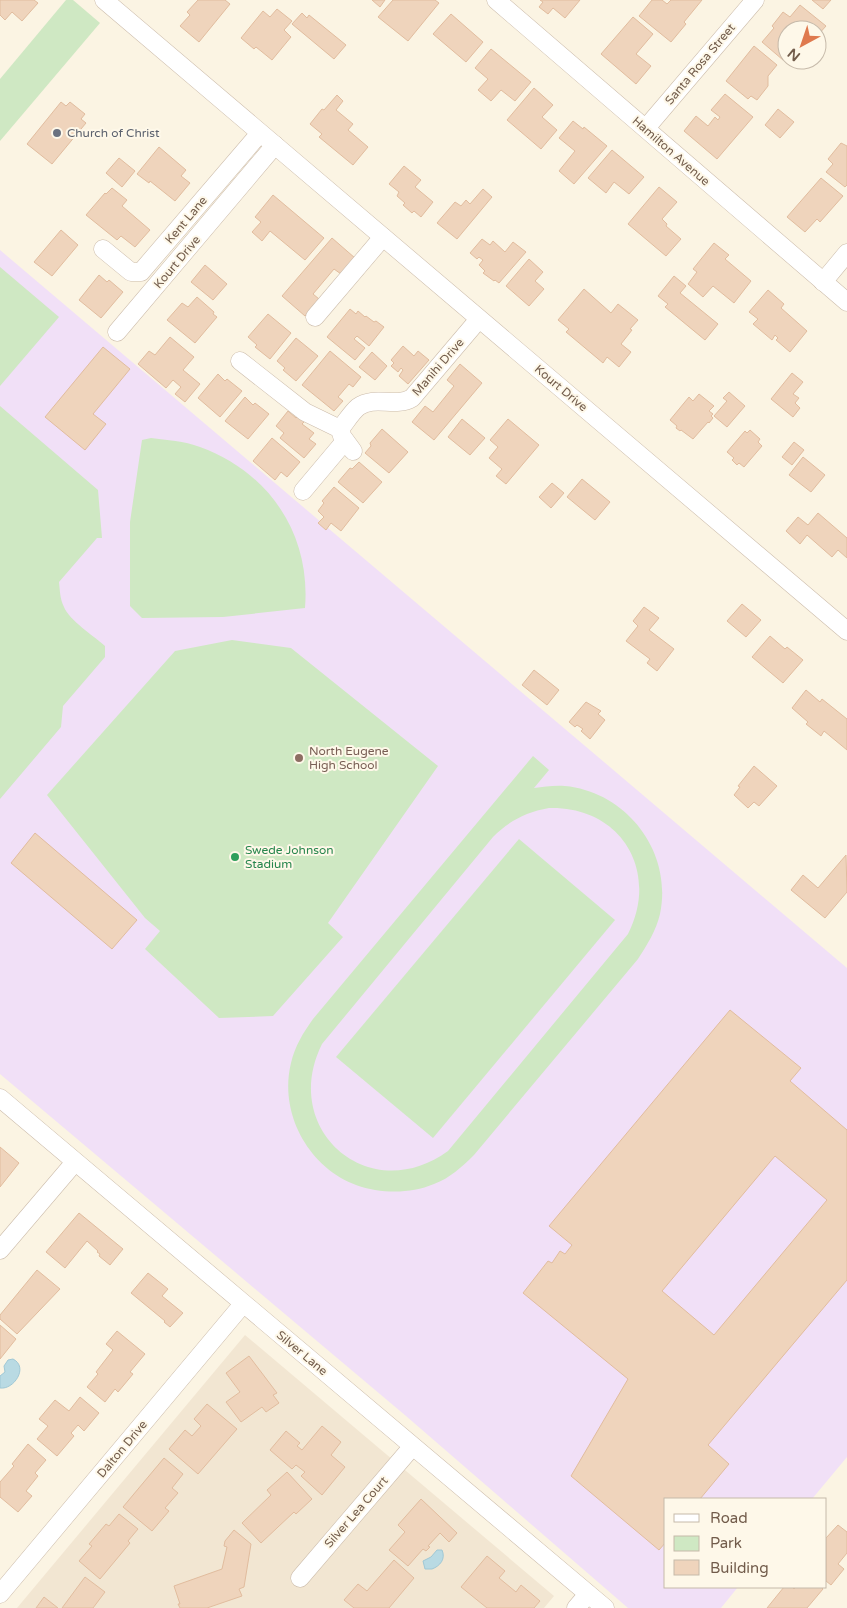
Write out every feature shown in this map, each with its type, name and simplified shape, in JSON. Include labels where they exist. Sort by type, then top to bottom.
[{"type":"street","name":"Kourt Drive","points":[[104,0],[847,631]]},
{"type":"street","name":"Hamilton Avenue","points":[[496,0],[847,302]]},
{"type":"street","name":"Santa Rosa Street","points":[[646,128],[755,0]]},
{"type":"street","name":"Kent Lane","points":[[103,249],[131,272],[141,272],[260,133]]},
{"type":"street","name":"Kourt Drive","points":[[117,332],[275,145]]},
{"type":"street","points":[[315,317],[383,236]]},
{"type":"street","points":[[823,282],[847,253]]},
{"type":"street","name":"Manihi Drive","points":[[304,491],[346,440],[358,407],[377,401],[402,402],[412,398],[479,319]]},
{"type":"street","points":[[240,361],[346,440]]},
{"type":"street","name":"Silver Lane","points":[[0,1098],[605,1608]]},
{"type":"street","points":[[0,1250],[75,1162]]},
{"type":"street","name":"Dalton Drive","points":[[0,1594],[243,1304]]},
{"type":"street","name":"Silver Lea Court","points":[[300,1578],[412,1447]]},
{"type":"street","points":[[576,1608],[588,1594]]},
{"type":"shaded area","name":"North Eugene High School","points":[[0,250],[847,968],[847,1457],[813,1498],[664,1498],[664,1588],[737,1588],[721,1608],[628,1608],[406,1416],[0,1074]]},
{"type":"shaded area","points":[[245,1335],[554,1596],[544,1608],[17,1608]]},
{"type":"green space","points":[[66,0],[73,0],[100,23],[0,141],[0,79]]},
{"type":"green space","points":[[0,267],[59,317],[0,386]]},
{"type":"green space","points":[[0,406],[98,490],[102,538],[97,538],[59,582],[60,595],[67,612],[105,646],[105,657],[63,706],[61,727],[0,799]]},
{"type":"green space","points":[[151,438],[194,445],[225,458],[246,472],[265,489],[281,509],[293,531],[301,555],[305,581],[305,608],[223,617],[142,618],[130,606],[130,522],[142,440]]},
{"type":"green space","name":"Swede Johnson Stadium","points":[[232,640],[291,648],[438,766],[328,923],[343,937],[273,1016],[219,1018],[145,949],[160,931],[145,918],[47,795],[175,651]]},
{"type":"green space","points":[[533,756],[549,770],[534,788],[565,786],[587,791],[608,800],[626,813],[641,829],[652,848],[659,869],[662,891],[660,914],[654,932],[638,959],[474,1155],[456,1172],[440,1182],[420,1189],[397,1192],[375,1190],[354,1184],[335,1174],[319,1161],[306,1144],[296,1126],[290,1106],[288,1084],[295,1051],[313,1019]],"holes":[[[549,808],[574,810],[596,818],[614,830],[628,847],[636,866],[639,887],[637,910],[628,934],[448,1151],[418,1166],[389,1170],[363,1165],[340,1151],[322,1131],[313,1105],[312,1076],[322,1044],[499,831],[518,818],[541,810]]]},
{"type":"green space","points":[[519,839],[615,920],[433,1138],[336,1057]]},
{"type":"water","points":[[13,1359],[20,1367],[18,1377],[10,1385],[0,1388],[0,1376],[5,1372],[4,1366],[8,1360]]},
{"type":"water","points":[[437,1550],[442,1550],[442,1562],[432,1569],[425,1569],[423,1561],[431,1557]]},
{"type":"building","points":[[0,0],[34,0],[38,3],[22,21],[12,12],[5,20],[0,15]]},
{"type":"building","points":[[198,0],[225,0],[230,4],[199,42],[180,26],[190,15],[187,12]]},
{"type":"building","points":[[372,0],[385,0],[380,7]]},
{"type":"building","points":[[393,0],[435,0],[439,3],[408,41],[378,17]]},
{"type":"building","points":[[540,0],[580,0],[565,18],[553,8],[548,14],[539,7],[543,2]]},
{"type":"building","points":[[652,0],[662,0],[667,4],[671,0],[702,0],[671,42],[639,16]]},
{"type":"building","points":[[812,0],[831,0],[823,9]]},
{"type":"building","points":[[800,5],[819,20],[777,20],[777,55],[762,42],[774,28],[772,26],[783,12],[790,17]]},
{"type":"building","points":[[277,9],[292,21],[284,30],[291,37],[272,60],[241,38],[263,11],[270,17]]},
{"type":"building","points":[[302,13],[307,18],[309,15],[346,45],[334,59],[292,24]]},
{"type":"building","points":[[451,14],[483,42],[466,62],[433,34]]},
{"type":"building","points":[[633,17],[653,34],[636,54],[651,66],[636,84],[601,54]]},
{"type":"building","points":[[754,46],[777,65],[768,76],[768,86],[757,100],[751,96],[748,99],[726,81]]},
{"type":"building","points":[[491,49],[531,82],[515,101],[501,90],[491,101],[478,90],[488,79],[475,68]]},
{"type":"building","points":[[534,88],[553,105],[542,117],[557,130],[541,149],[507,120]]},
{"type":"building","points":[[725,94],[753,117],[717,159],[684,131],[696,116],[708,126],[715,117],[718,120],[720,117],[711,110]]},
{"type":"building","points":[[337,95],[343,101],[336,110],[353,124],[348,130],[368,147],[353,165],[319,137],[322,134],[310,124]]},
{"type":"building","name":"Church of Christ","points":[[61,102],[66,106],[70,102],[85,114],[81,119],[86,123],[52,164],[27,144]]},
{"type":"building","points":[[778,109],[794,122],[780,138],[765,125]]},
{"type":"building","points":[[573,121],[583,129],[584,127],[607,146],[574,184],[559,171],[575,151],[559,138]]},
{"type":"building","points":[[841,143],[847,146],[847,185],[845,187],[826,172],[833,164],[828,159]]},
{"type":"building","points":[[159,147],[186,170],[181,176],[190,183],[175,201],[150,181],[149,183],[137,174]]},
{"type":"building","points":[[612,150],[644,177],[629,194],[614,182],[606,193],[588,178]]},
{"type":"building","points":[[119,158],[135,171],[122,187],[106,173]]},
{"type":"building","points":[[404,166],[421,180],[415,187],[433,202],[421,217],[414,211],[412,213],[403,205],[405,203],[397,196],[399,192],[389,184]]},
{"type":"building","points":[[821,178],[843,196],[820,222],[817,219],[805,232],[787,217]]},
{"type":"building","points":[[659,187],[677,202],[662,219],[667,224],[666,226],[681,239],[666,256],[628,224]]},
{"type":"building","points":[[112,188],[127,200],[122,206],[150,230],[135,247],[121,236],[117,240],[86,215],[105,193]]},
{"type":"building","points":[[483,189],[492,197],[457,239],[437,223],[455,202],[461,206],[466,200],[470,204]]},
{"type":"building","points":[[273,195],[324,238],[305,260],[270,231],[262,241],[252,232],[261,222],[255,217]]},
{"type":"building","points":[[61,230],[78,245],[52,276],[34,262]]},
{"type":"building","points":[[332,238],[355,258],[341,274],[334,269],[313,294],[319,299],[305,316],[282,296]]},
{"type":"building","points":[[482,239],[490,245],[493,241],[505,252],[513,242],[526,252],[499,283],[483,273],[485,271],[479,265],[483,260],[479,257],[477,259],[470,253]]},
{"type":"building","points":[[714,243],[729,255],[725,259],[751,281],[734,303],[713,286],[703,297],[688,284],[697,272],[693,269]]},
{"type":"building","points":[[529,259],[543,272],[535,281],[544,289],[529,306],[506,286]]},
{"type":"building","points":[[205,265],[227,284],[213,300],[191,282]]},
{"type":"building","points":[[99,275],[107,282],[109,280],[123,292],[101,318],[79,300]]},
{"type":"building","points":[[674,276],[686,286],[680,293],[718,324],[705,340],[665,307],[668,304],[658,296]]},
{"type":"building","points":[[584,289],[611,313],[618,304],[638,320],[621,344],[631,352],[619,367],[607,357],[603,363],[566,332],[569,329],[558,320]]},
{"type":"building","points":[[768,290],[784,304],[781,308],[807,331],[790,352],[776,340],[778,338],[775,335],[772,340],[753,324],[758,319],[749,312]]},
{"type":"building","points":[[197,297],[217,317],[195,343],[167,320],[182,303],[188,307]]},
{"type":"building","points":[[350,309],[356,314],[358,311],[384,327],[369,346],[357,336],[354,339],[365,348],[355,360],[327,337]]},
{"type":"building","points":[[268,314],[291,333],[270,359],[255,347],[257,345],[248,337]]},
{"type":"building","points":[[170,337],[194,357],[183,370],[200,384],[185,402],[175,394],[181,387],[173,380],[166,388],[138,364],[149,351],[155,355]]},
{"type":"building","points":[[296,338],[318,356],[296,381],[283,370],[285,368],[277,361]]},
{"type":"building","points":[[403,346],[414,356],[418,351],[429,360],[408,384],[399,376],[403,370],[401,368],[398,372],[391,366],[394,363],[391,360]]},
{"type":"building","points":[[103,347],[130,369],[93,414],[106,424],[85,450],[45,417]]},
{"type":"building","points":[[330,351],[361,377],[353,387],[349,384],[338,397],[343,401],[334,411],[302,385]]},
{"type":"building","points":[[372,352],[387,366],[375,380],[359,367]]},
{"type":"building","points":[[460,364],[482,383],[434,440],[412,422],[425,406],[433,412],[454,386],[447,380]]},
{"type":"building","points":[[792,373],[803,382],[793,394],[799,398],[795,403],[800,408],[793,417],[771,399]]},
{"type":"building","points":[[218,374],[225,381],[227,379],[242,391],[220,417],[198,398]]},
{"type":"building","points":[[729,392],[745,406],[727,427],[714,416],[727,401],[723,398]]},
{"type":"building","points":[[699,394],[714,406],[709,411],[713,414],[711,416],[713,418],[693,439],[676,428],[677,426],[670,420],[689,397],[693,401]]},
{"type":"building","points":[[245,397],[253,405],[255,403],[269,414],[248,439],[225,421]]},
{"type":"building","points":[[288,411],[296,418],[298,416],[305,421],[302,424],[314,433],[309,439],[316,444],[304,458],[280,438],[284,433],[276,426]]},
{"type":"building","points":[[462,419],[485,438],[470,455],[448,437]]},
{"type":"building","points":[[508,419],[539,445],[506,484],[496,476],[502,469],[489,458],[498,447],[490,440]]},
{"type":"building","points":[[382,429],[408,452],[389,473],[365,453],[371,446],[370,443]]},
{"type":"building","points":[[750,430],[760,439],[758,442],[762,446],[744,467],[739,463],[737,465],[732,460],[734,458],[727,452],[745,431],[747,433]]},
{"type":"building","points":[[272,438],[300,462],[287,477],[281,472],[275,480],[253,461]]},
{"type":"building","points":[[794,442],[804,450],[792,465],[782,457]]},
{"type":"building","points":[[803,457],[825,475],[811,492],[789,475]]},
{"type":"building","points":[[359,462],[382,482],[363,503],[338,482],[350,468],[352,469]]},
{"type":"building","points":[[582,479],[610,502],[595,520],[567,497]]},
{"type":"building","points":[[552,483],[564,493],[551,508],[539,497]]},
{"type":"building","points":[[334,487],[359,508],[341,531],[331,523],[326,530],[318,523],[324,517],[318,511],[324,503],[322,501]]},
{"type":"building","points":[[818,513],[847,538],[847,558],[838,550],[832,557],[807,535],[800,544],[786,531],[798,517],[808,525]]},
{"type":"building","points":[[742,604],[761,620],[746,637],[727,621]]},
{"type":"building","points":[[644,607],[659,618],[649,630],[674,649],[657,671],[647,663],[650,659],[626,641],[638,626],[633,621]]},
{"type":"building","points":[[770,636],[785,649],[787,647],[803,660],[783,683],[752,657]]},
{"type":"building","points":[[534,670],[559,690],[547,705],[522,685]]},
{"type":"building","points":[[806,690],[820,702],[822,699],[847,719],[847,750],[824,731],[821,736],[806,724],[808,722],[792,708]]},
{"type":"building","points":[[586,702],[601,711],[598,714],[605,720],[590,739],[581,731],[583,729],[577,725],[575,727],[569,722]]},
{"type":"building","points":[[754,766],[777,786],[759,806],[754,802],[748,808],[734,795],[740,787],[738,786]]},
{"type":"building","points":[[35,833],[137,920],[112,949],[11,863]]},
{"type":"building","points":[[846,855],[847,892],[825,918],[791,890],[803,875],[818,888]]},
{"type":"building","points":[[730,1010],[801,1068],[790,1081],[847,1130],[847,1280],[708,1445],[729,1464],[701,1498],[664,1498],[664,1544],[659,1550],[571,1476],[628,1379],[523,1293],[548,1261],[552,1263],[560,1251],[565,1254],[572,1245],[549,1226]],"holes":[[[775,1156],[827,1200],[714,1335],[662,1291]]]},
{"type":"building","points":[[0,1147],[19,1163],[0,1187]]},
{"type":"building","points":[[79,1213],[123,1249],[110,1265],[99,1256],[98,1251],[87,1241],[65,1268],[46,1252]]},
{"type":"building","points":[[37,1270],[60,1289],[17,1334],[0,1319],[0,1315]]},
{"type":"building","points":[[148,1273],[168,1289],[162,1296],[183,1313],[170,1327],[131,1293]]},
{"type":"building","points":[[0,1325],[16,1339],[0,1359]]},
{"type":"building","points":[[117,1331],[145,1354],[130,1372],[133,1374],[118,1392],[115,1389],[105,1402],[87,1387],[98,1374],[96,1372],[113,1350],[106,1344]]},
{"type":"building","points":[[249,1356],[277,1393],[273,1395],[279,1403],[266,1412],[262,1407],[241,1422],[226,1402],[240,1392],[226,1373]]},
{"type":"building","points":[[80,1397],[99,1413],[84,1431],[78,1425],[71,1433],[74,1436],[57,1456],[37,1439],[48,1426],[39,1419],[55,1400],[69,1411]]},
{"type":"building","points":[[207,1404],[237,1429],[198,1474],[169,1449],[185,1430],[192,1436],[201,1426],[194,1419]]},
{"type":"building","points":[[322,1426],[341,1442],[331,1455],[345,1467],[322,1495],[301,1476],[305,1472],[296,1465],[292,1469],[270,1450],[286,1431],[300,1443],[297,1446],[302,1450]]},
{"type":"building","points":[[28,1444],[46,1460],[35,1473],[38,1476],[26,1491],[32,1496],[18,1512],[0,1497],[0,1482],[14,1466],[12,1464]]},
{"type":"building","points":[[164,1458],[183,1474],[172,1488],[178,1493],[165,1508],[169,1511],[152,1531],[123,1507]]},
{"type":"building","points":[[287,1472],[312,1499],[296,1514],[294,1512],[261,1543],[242,1523],[271,1495],[267,1490]]},
{"type":"building","points":[[421,1499],[457,1533],[449,1542],[440,1533],[428,1546],[430,1547],[426,1551],[423,1549],[408,1566],[389,1550],[405,1532],[398,1525]]},
{"type":"building","points":[[119,1514],[138,1529],[128,1541],[130,1543],[100,1579],[79,1561],[92,1546],[89,1544],[106,1524],[109,1526]]},
{"type":"building","points":[[838,1525],[847,1532],[847,1553],[838,1564],[844,1569],[831,1585],[827,1582],[827,1537]]},
{"type":"building","points":[[234,1530],[251,1544],[244,1587],[239,1589],[242,1596],[207,1608],[180,1608],[174,1586],[222,1569],[227,1547],[224,1546],[225,1541]]},
{"type":"building","points":[[487,1556],[505,1571],[499,1578],[516,1592],[521,1585],[540,1601],[534,1608],[487,1608],[461,1587]]},
{"type":"building","points":[[394,1560],[414,1578],[389,1608],[354,1608],[344,1600],[358,1584],[367,1591]]},
{"type":"building","points":[[85,1577],[105,1592],[93,1608],[62,1608]]},
{"type":"building","points":[[783,1588],[823,1589],[807,1608],[767,1608]]},
{"type":"building","points":[[44,1597],[58,1608],[36,1608]]},
{"type":"place","name":"Church of Christ","points":[[57,133]]},
{"type":"place","name":"North Eugene High School","points":[[299,758]]},
{"type":"place","name":"Swede Johnson Stadium","points":[[235,857]]}]
